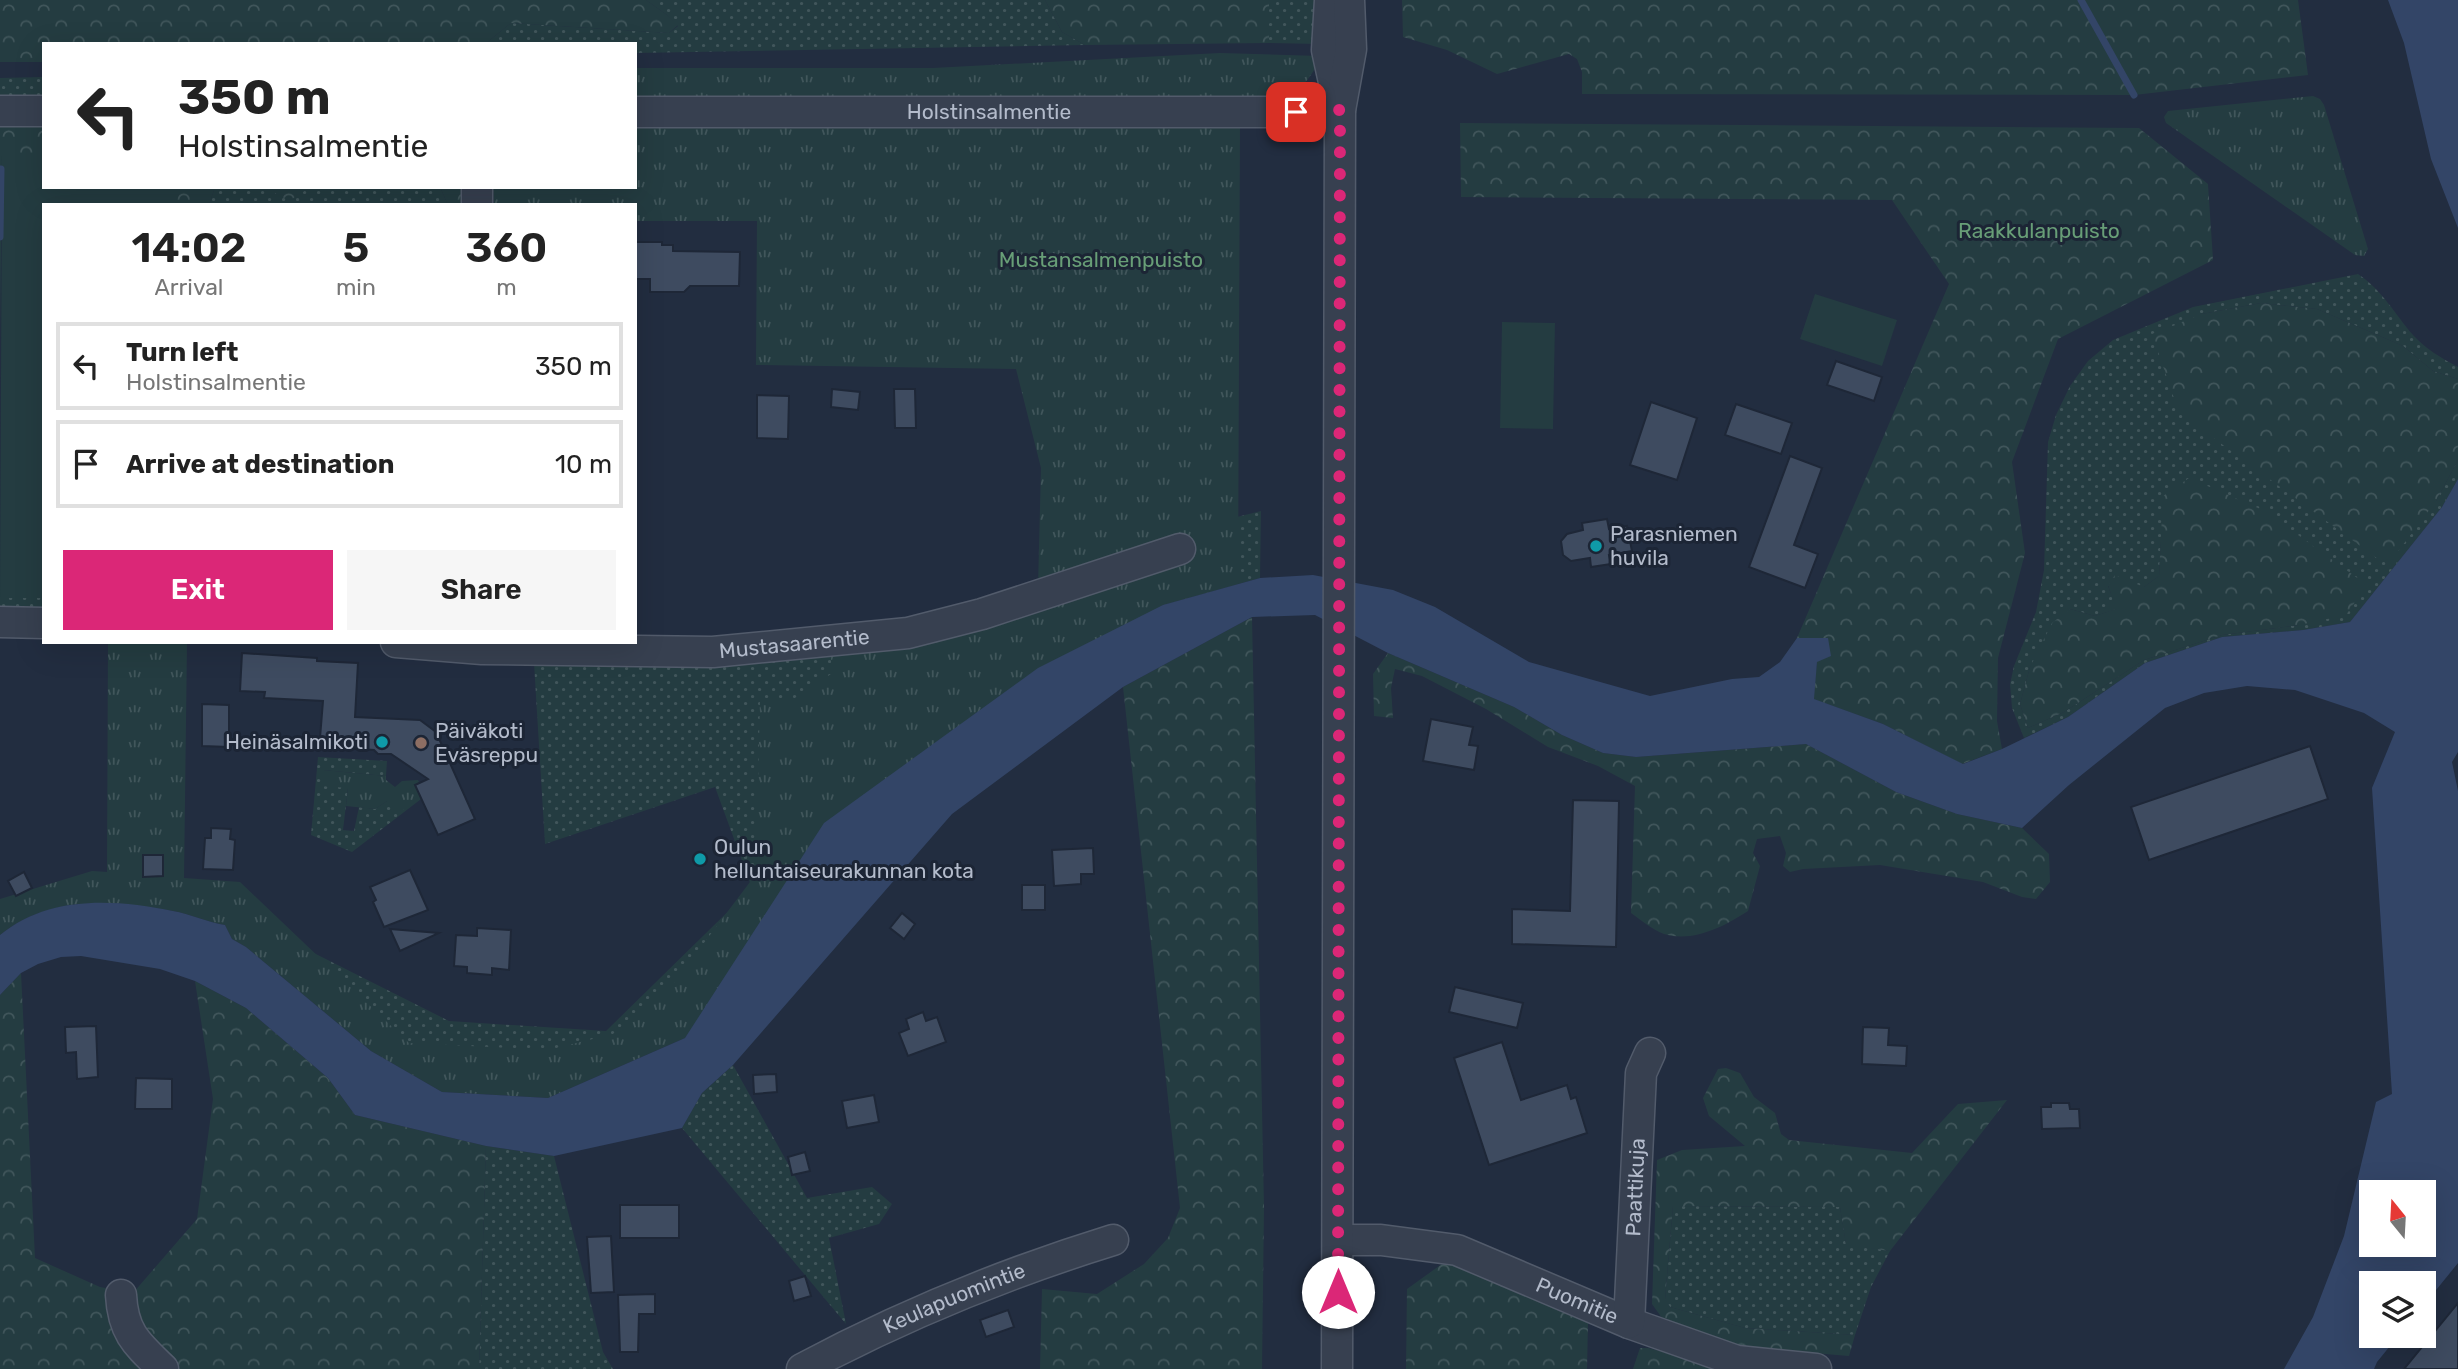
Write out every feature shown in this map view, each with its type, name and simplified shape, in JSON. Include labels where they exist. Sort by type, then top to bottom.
[{"type":"street","points":[[1330,0],[1327,50],[1340,110]]},
{"type":"street","points":[[1337,1369],[1340,110],[1351,49],[1349,0]]},
{"type":"street","name":"Holstinsalmentie","points":[[637,112],[1340,110]]},
{"type":"street","points":[[0,111],[42,111]]},
{"type":"street","name":"Mustasaarentie","points":[[453,644],[713,652],[908,633],[982,614],[1180,549]]},
{"type":"street","points":[[0,622],[42,623]]},
{"type":"street","name":"Paattikuja","points":[[1629,1322],[1641,1073],[1650,1053]]},
{"type":"street","name":"Keulapuomintie","points":[[802,1369],[926,1307],[1049,1260],[1113,1240]]},
{"type":"street","name":"Puomitie","points":[[1338,1240],[1381,1240],[1457,1250],[1629,1322],[1737,1361],[1816,1369]]},
{"type":"street","points":[[121,1295],[122,1314],[135,1342],[163,1369]]},
{"type":"green space","points":[[0,0],[646,0],[678,25],[669,33],[511,23],[487,42],[42,42],[42,62],[0,62]]},
{"type":"green space","points":[[646,0],[1045,0],[1062,32],[1085,45],[637,53],[637,42],[487,42],[511,23],[669,33],[678,26]]},
{"type":"green space","points":[[1045,0],[1269,0],[1269,43],[1085,45],[1062,32]]},
{"type":"green space","points":[[1269,0],[1321,0],[1320,44],[1269,43]]},
{"type":"green space","points":[[1402,0],[2298,0],[2308,75],[2134,95],[1582,94],[1582,72],[1577,59],[1569,54],[1497,74],[1447,50],[1403,37]]},
{"type":"green space","points":[[1220,53],[1319,56],[1308,80],[1288,97],[637,102],[637,68],[933,68]]},
{"type":"green space","points":[[42,77],[42,101],[0,101],[0,78]]},
{"type":"green space","points":[[2313,96],[2320,99],[2324,105],[2368,249],[2364,256],[2355,255],[2166,123],[2164,117],[2168,111]]},
{"type":"green space","name":"Mustansalmenpuisto","points":[[1240,122],[1238,584],[1163,605],[765,924],[685,1038],[548,1098],[442,1092],[371,1051],[246,947],[232,939],[225,925],[179,912],[105,903],[61,907],[39,913],[0,935],[0,899],[92,871],[107,872],[108,644],[187,644],[184,878],[240,882],[409,1043],[548,1050],[613,1034],[673,984],[756,874],[760,699],[792,700],[831,674],[831,633],[844,633],[1038,588],[1041,468],[1016,369],[756,365],[757,221],[637,221],[637,203],[494,203],[493,189],[637,189],[637,123]]},
{"type":"green space","name":"Raakkulanpuisto","points":[[1460,123],[2139,128],[2208,184],[2213,260],[2058,339],[2012,462],[2025,553],[1998,658],[1997,721],[2002,749],[1962,764],[1883,724],[1813,699],[1817,662],[1828,638],[1797,638],[1949,284],[1892,200],[1461,197]]},
{"type":"green space","points":[[0,124],[42,124],[42,155],[2,155],[0,339]]},
{"type":"green space","points":[[2,155],[42,155],[42,189],[172,189],[172,203],[42,203],[42,598],[0,598]]},
{"type":"green space","points":[[172,189],[214,189],[210,203],[172,203]]},
{"type":"green space","points":[[214,189],[272,189],[280,197],[304,189],[441,189],[447,203],[210,203]]},
{"type":"green space","points":[[272,189],[304,189],[292,199],[279,197]]},
{"type":"green space","points":[[441,189],[471,189],[471,203],[447,203]]},
{"type":"green space","points":[[2358,274],[2381,295],[2418,340],[2458,367],[2458,379],[2433,371],[2403,346],[2317,309],[2261,303],[2202,314],[2436,501],[2458,460],[2458,479],[2442,507],[2350,622],[2303,630],[2222,637],[2145,663],[2068,717],[2024,738],[2012,708],[2010,684],[2014,666],[2036,612],[2044,570],[2048,442],[2056,415],[2070,386],[2088,361],[2113,340],[2193,307]],"holes":[[[2161,541],[2299,625],[2222,635],[2144,660],[2064,712],[2028,728],[2020,704],[2030,667],[2070,609],[2095,616],[2117,609],[2108,586],[2144,587],[2159,576]]]},
{"type":"green space","points":[[1815,294],[1897,320],[1882,366],[1800,339]]},
{"type":"green space","points":[[2261,303],[2317,309],[2403,346],[2433,371],[2458,379],[2458,460],[2436,501],[2390,562],[2382,562],[2189,420],[2176,404],[2152,334],[2202,314]]},
{"type":"green space","points":[[1502,322],[1555,323],[1553,429],[1500,428]]},
{"type":"green space","points":[[2189,478],[2265,511],[2367,585],[2346,615],[2299,625],[2222,635],[2144,660],[2064,712],[2028,728],[2020,704],[2030,667],[2052,623],[2070,609],[2095,616],[2116,609],[2108,585],[2115,575],[2144,587],[2159,576],[2163,496]]},
{"type":"green space","points":[[1261,511],[1260,578],[1163,605],[1038,668],[824,823],[765,924],[685,1038],[442,1092],[292,942],[449,1021],[606,1031],[752,888],[715,787],[545,844],[534,663],[913,643],[1213,523]]},
{"type":"green space","points":[[0,598],[42,598],[42,613],[0,613]]},
{"type":"green space","points":[[1252,617],[1264,1207],[1262,1369],[1040,1369],[1042,1289],[1097,1294],[1144,1264],[1168,1238],[1180,1208],[1123,687]]},
{"type":"green space","points":[[1388,653],[1514,707],[1562,735],[1603,753],[1636,757],[1806,744],[1896,792],[1957,814],[2022,828],[2049,854],[2050,882],[2036,899],[2022,897],[1983,882],[1880,865],[1790,872],[1783,866],[1786,853],[1780,836],[1757,839],[1753,853],[1760,866],[1748,911],[1719,927],[1697,935],[1664,934],[1631,913],[1635,786],[1598,766],[1548,747],[1486,709],[1422,676],[1395,669],[1391,688],[1393,718],[1374,716],[1373,674]]},
{"type":"green space","points":[[318,757],[387,761],[386,776],[323,770],[348,788],[343,830],[354,831],[359,807],[375,809],[387,801],[425,796],[352,852],[311,835]]},
{"type":"green space","points":[[323,770],[386,776],[386,780],[395,787],[402,781],[418,780],[425,795],[399,813],[387,801],[375,809],[346,806],[348,788],[321,786]]},
{"type":"green space","points":[[21,973],[35,1258],[100,1287],[133,1293],[197,1219],[213,1099],[195,981],[246,1008],[328,1078],[355,1115],[486,1146],[479,1369],[0,1369],[0,995]]},
{"type":"green space","points":[[733,1065],[807,1198],[872,1187],[892,1204],[879,1224],[829,1238],[846,1324],[682,1128],[702,1093]]},
{"type":"green space","points":[[1726,1068],[1740,1073],[1754,1097],[1775,1113],[1781,1134],[1789,1140],[1912,1153],[1958,1104],[2007,1100],[1890,1251],[1846,1245],[1840,1207],[1673,1206],[1665,1299],[1670,1307],[1745,1328],[1855,1335],[1849,1356],[1721,1345],[1667,1325],[1652,1304],[1657,1160],[1682,1150],[1745,1146],[1709,1116],[1703,1098],[1718,1069]]},
{"type":"green space","points":[[486,1146],[554,1156],[603,1352],[613,1369],[479,1369]]},
{"type":"green space","points":[[1673,1206],[1840,1207],[1846,1244],[1890,1251],[1871,1287],[1855,1335],[1745,1328],[1670,1307],[1665,1300]]},
{"type":"green space","points":[[1446,1261],[1588,1323],[1587,1369],[1406,1369],[1407,1289]]},
{"type":"green space","points":[[1640,1348],[1648,1348],[1728,1369],[1633,1369]]},
{"type":"water","points":[[2388,0],[2458,0],[2458,228],[2431,159],[2404,43]]},
{"type":"water","points":[[2458,479],[2458,752],[2452,762],[2458,791],[2458,1263],[2436,1290],[2436,1271],[2359,1271],[2359,1348],[2388,1348],[2374,1369],[2284,1369],[2313,1317],[2344,1236],[2376,1102],[2392,1094],[2372,788],[2395,732],[2364,713],[2295,690],[2247,686],[2204,693],[2165,708],[2069,785],[2022,828],[1957,814],[1896,792],[1806,744],[1636,757],[1603,753],[1562,735],[1514,707],[1388,653],[1315,615],[1252,617],[1123,687],[952,814],[733,1065],[702,1093],[682,1128],[554,1156],[486,1146],[355,1115],[328,1078],[246,1008],[195,981],[160,969],[81,956],[61,957],[21,973],[0,995],[0,935],[19,922],[39,913],[83,903],[128,904],[173,911],[225,925],[232,939],[246,947],[371,1051],[442,1092],[548,1098],[685,1038],[824,823],[1038,668],[1163,605],[1260,578],[1313,575],[1393,590],[1435,607],[1529,662],[1650,696],[1732,679],[1759,677],[1780,662],[1797,638],[1828,638],[1831,656],[1817,662],[1814,699],[1883,724],[1963,764],[2002,749],[2068,717],[2145,663],[2222,637],[2303,630],[2350,622],[2442,507]]},
{"type":"building","points":[[637,242],[662,242],[662,245],[673,245],[673,251],[740,252],[739,286],[690,286],[684,292],[650,292],[650,279],[637,279]]},
{"type":"building","points":[[1836,361],[1882,377],[1874,401],[1827,385]]},
{"type":"building","points":[[832,389],[860,392],[858,410],[831,407]]},
{"type":"building","points":[[894,389],[915,389],[916,428],[895,428]]},
{"type":"building","points":[[757,395],[789,396],[788,439],[757,438]]},
{"type":"building","points":[[1651,402],[1697,418],[1677,480],[1630,465]]},
{"type":"building","points":[[1736,404],[1792,423],[1781,454],[1725,435]]},
{"type":"building","points":[[1790,456],[1822,468],[1794,545],[1818,554],[1805,588],[1749,567]]},
{"type":"building","name":"Parasniemen huvila","points":[[1607,519],[1609,529],[1627,526],[1632,551],[1609,555],[1611,564],[1591,567],[1590,558],[1571,561],[1563,555],[1561,541],[1567,534],[1583,530],[1582,523]]},
{"type":"building","name":"Heinäsalmikoti","points":[[242,653],[358,663],[355,717],[420,720],[436,732],[475,819],[438,835],[415,785],[428,779],[391,754],[378,754],[374,750],[327,747],[320,738],[323,701],[264,698],[265,692],[240,691]]},
{"type":"building","points":[[202,704],[229,705],[229,747],[202,746]]},
{"type":"building","points":[[1431,719],[1473,727],[1469,745],[1478,746],[1474,770],[1423,761]]},
{"type":"building","points":[[2310,746],[2328,799],[2149,860],[2131,807]]},
{"type":"building","points":[[1573,800],[1619,801],[1616,947],[1512,944],[1512,909],[1570,911]]},
{"type":"building","points":[[211,828],[231,829],[230,839],[235,840],[233,870],[203,869],[205,838],[211,838]]},
{"type":"building","points":[[1093,848],[1094,874],[1081,874],[1081,884],[1054,886],[1052,850]]},
{"type":"building","points":[[143,855],[163,855],[163,876],[143,877]]},
{"type":"building","points":[[410,870],[428,910],[384,927],[373,902],[376,900],[370,887]]},
{"type":"building","points":[[24,872],[32,888],[16,896],[8,881]]},
{"type":"building","points":[[1022,885],[1045,885],[1045,910],[1022,910]]},
{"type":"building","points":[[902,913],[915,924],[904,939],[890,928]]},
{"type":"building","points":[[477,928],[511,930],[509,970],[492,968],[492,975],[467,973],[467,967],[454,966],[456,935],[477,936]]},
{"type":"building","points":[[390,929],[439,933],[400,951]]},
{"type":"building","points":[[1455,987],[1523,1003],[1517,1028],[1449,1012]]},
{"type":"building","points":[[923,1012],[926,1021],[937,1017],[946,1042],[908,1056],[899,1033],[909,1029],[906,1019]]},
{"type":"building","points":[[96,1026],[98,1077],[77,1079],[76,1052],[66,1053],[65,1027]]},
{"type":"building","points":[[1863,1027],[1889,1028],[1888,1045],[1907,1046],[1906,1066],[1862,1064]]},
{"type":"building","points":[[1502,1042],[1521,1100],[1567,1085],[1571,1099],[1576,1097],[1587,1133],[1489,1165],[1454,1058]]},
{"type":"building","points":[[776,1074],[777,1092],[754,1094],[753,1075]]},
{"type":"building","points":[[136,1078],[172,1079],[172,1109],[135,1109]]},
{"type":"building","points":[[874,1095],[879,1122],[847,1128],[842,1101]]},
{"type":"building","points":[[2051,1103],[2069,1103],[2070,1109],[2079,1109],[2080,1128],[2042,1129],[2041,1107],[2051,1107]]},
{"type":"building","points":[[805,1152],[810,1171],[792,1175],[788,1157]]},
{"type":"building","points":[[620,1205],[679,1205],[679,1238],[620,1238]]},
{"type":"building","points":[[611,1236],[614,1292],[591,1293],[587,1237]]},
{"type":"building","points":[[805,1276],[811,1296],[794,1301],[789,1281]]},
{"type":"building","points":[[655,1294],[655,1314],[639,1314],[638,1352],[620,1352],[618,1295]]},
{"type":"building","points":[[2458,1303],[2458,1369],[2404,1369],[2421,1348],[2436,1348],[2436,1330]]},
{"type":"building","points":[[1008,1310],[1014,1327],[986,1337],[980,1320]]},
{"type":"waterway","points":[[2081,0],[2134,95]]},
{"type":"waterway","points":[[0,237],[1,169]]},
{"type":"place","name":"Parasniemen huvila","points":[[1596,546]]},
{"type":"place","name":"Heinäsalmikoti","points":[[382,742]]},
{"type":"place","name":"Päiväkoti Eväsreppu","points":[[421,743]]},
{"type":"place","name":"Oulun helluntaiseurakunnan kota","points":[[700,859]]},
{"type":"route","points":[[1296,112],[1340,110],[1338,1292]]}]
